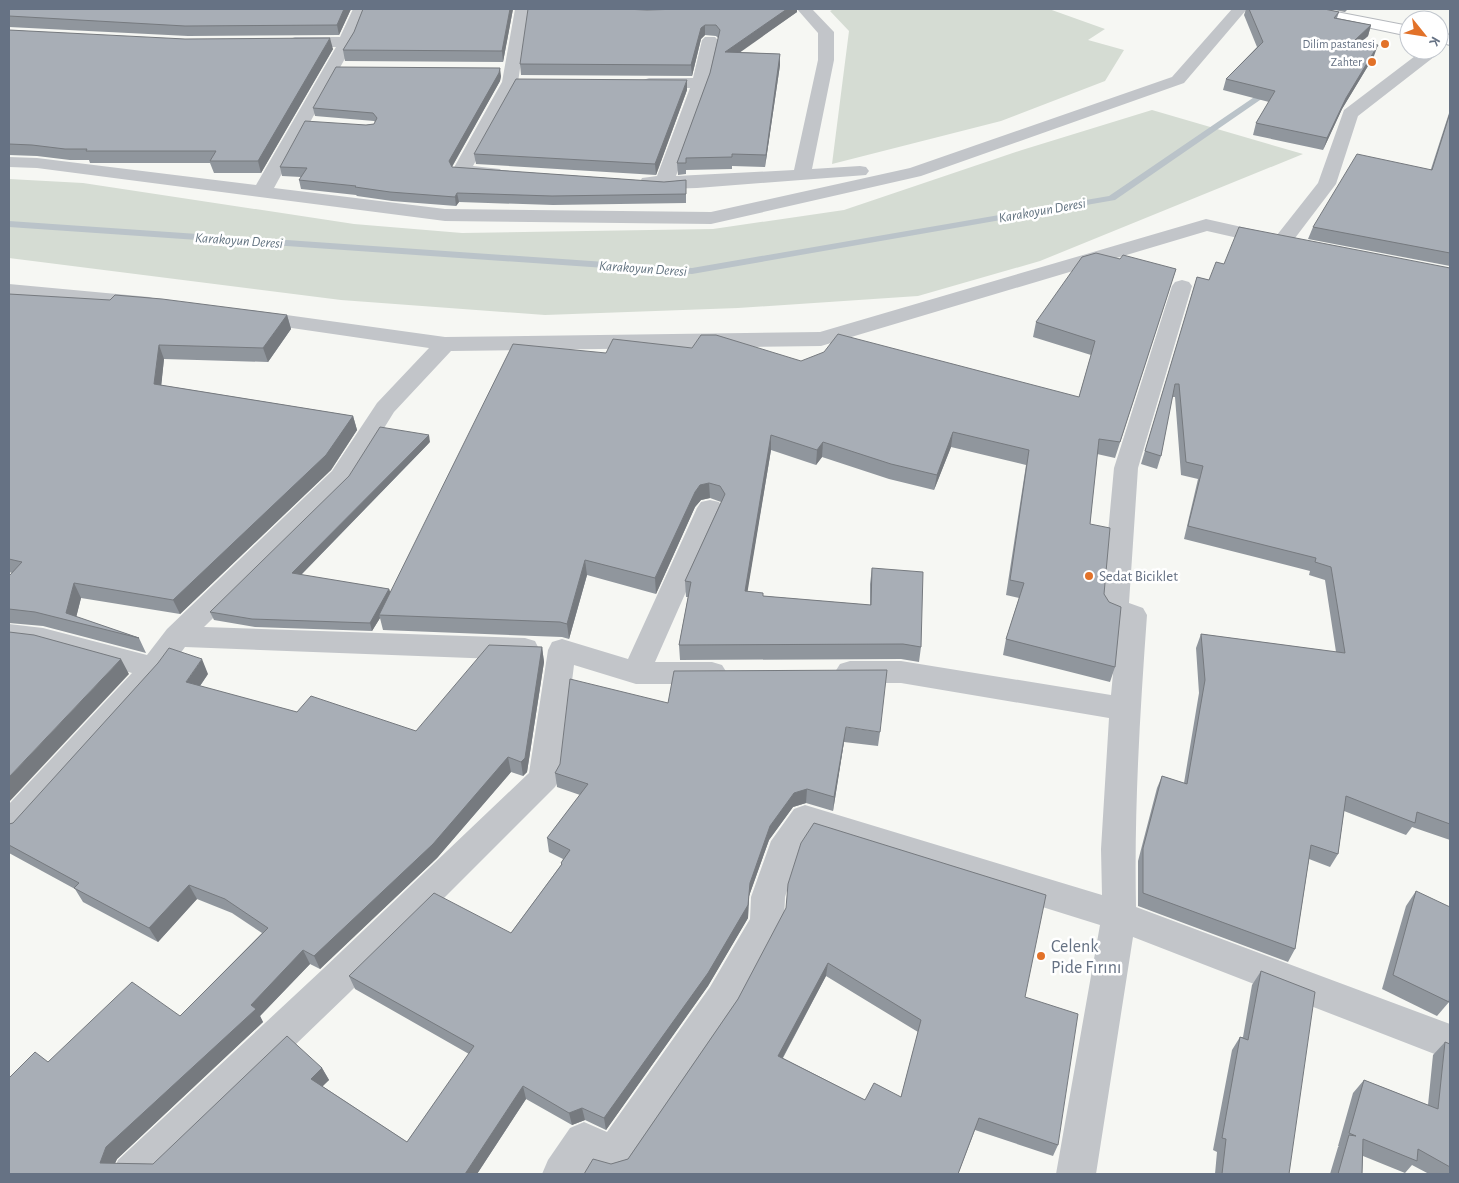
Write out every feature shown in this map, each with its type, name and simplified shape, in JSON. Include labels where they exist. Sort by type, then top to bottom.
[{"type":"main road","points":[[1300,9],[1399,29]]},
{"type":"main road","points":[[1330,9],[1399,19]]},
{"type":"street","points":[[262,192],[346,42],[360,9]]},
{"type":"street","points":[[510,174],[461,172],[511,76],[522,9]]},
{"type":"street","points":[[802,174],[826,60],[826,32],[804,9]]},
{"type":"street","points":[[9,162],[37,163],[445,216],[711,218],[915,172],[1178,80],[1240,9]]},
{"type":"street","points":[[664,183],[700,83],[710,40]]},
{"type":"street","points":[[277,42],[346,42]]},
{"type":"street","points":[[228,313],[445,344],[820,339],[1206,225],[1292,244],[1327,184],[1350,114],[1420,60]]},
{"type":"street","points":[[331,68],[350,68]]},
{"type":"street","points":[[493,69],[529,82]]},
{"type":"street","points":[[634,83],[700,83]]},
{"type":"street","points":[[300,123],[320,124]]},
{"type":"street","points":[[635,182],[664,183],[875,170],[968,154]]},
{"type":"street","points":[[1076,1174],[1120,916],[1118,848],[1125,709],[1133,615],[1115,608],[1126,468],[1182,286]]},
{"type":"street","points":[[9,290],[170,306]]},
{"type":"street","points":[[9,826],[154,668],[177,636],[341,477],[385,408],[445,344]]},
{"type":"street","points":[[636,673],[710,508]]},
{"type":"street","points":[[9,634],[43,638],[154,668]]},
{"type":"street","points":[[177,636],[562,650],[636,673],[744,673]]},
{"type":"street","points":[[132,1174],[336,981],[544,778],[562,650]]},
{"type":"street","points":[[822,672],[901,672],[1125,709]]},
{"type":"street","points":[[562,1174],[584,1142],[614,1156],[717,1007],[767,921],[768,897],[783,851],[805,818],[1120,916],[1450,1042]]},
{"type":"shaded area","points":[[834,9],[1049,9],[1105,29],[1088,40],[1124,50],[1105,81],[1001,121],[832,164],[849,31],[830,11]]},
{"type":"shaded area","points":[[1152,110],[1303,154],[1040,261],[918,296],[738,308],[545,315],[341,300],[9,258],[9,179],[83,183],[354,224],[462,233],[713,229],[844,210],[1022,150]]},
{"type":"building","points":[[9,9],[344,9],[337,25],[185,26],[9,16]]},
{"type":"building","points":[[363,9],[510,9],[502,51],[343,50],[354,32]]},
{"type":"building","points":[[528,9],[787,9],[725,52],[780,54],[766,155],[732,154],[732,157],[686,158],[686,163],[677,163],[710,73],[720,30],[716,25],[705,25],[701,28],[691,65],[520,64]]},
{"type":"building","points":[[1249,9],[1324,9],[1339,12],[1334,18],[1371,25],[1355,40],[1378,45],[1346,98],[1327,138],[1256,123],[1275,91],[1226,79],[1263,42]]},
{"type":"building","points":[[9,30],[185,39],[330,38],[258,161],[210,161],[216,151],[86,151],[87,149],[9,144]]},
{"type":"building","points":[[336,67],[500,68],[499,73],[449,161],[452,167],[664,182],[686,180],[686,194],[552,196],[457,193],[455,197],[390,192],[356,186],[299,180],[307,168],[280,167],[305,121],[366,125],[374,124],[377,118],[373,113],[313,108]]},
{"type":"building","points":[[516,79],[687,80],[655,164],[474,154]]},
{"type":"building","points":[[1450,113],[1450,253],[1313,227],[1357,154],[1432,170]]},
{"type":"building","points":[[1239,227],[1450,268],[1450,824],[1417,812],[1415,823],[1346,796],[1338,854],[1311,845],[1295,949],[1143,893],[1143,848],[1162,776],[1187,784],[1205,680],[1201,634],[1345,653],[1331,567],[1315,562],[1316,558],[1188,526],[1203,466],[1186,462],[1179,384],[1175,384],[1161,456],[1145,451],[1197,277],[1209,280],[1216,262],[1224,264]]},
{"type":"building","points":[[1096,253],[1120,259],[1123,255],[1176,269],[1120,442],[1099,439],[1090,524],[1110,528],[1104,594],[1109,602],[1121,607],[1115,667],[1006,639],[1024,583],[1010,580],[1029,450],[953,432],[937,475],[891,464],[823,442],[817,450],[771,435],[745,591],[763,593],[763,596],[871,605],[872,568],[923,572],[921,647],[903,644],[679,645],[691,582],[685,581],[725,494],[720,486],[709,483],[700,485],[695,492],[655,578],[585,560],[567,624],[560,622],[379,615],[513,344],[606,353],[613,339],[692,348],[701,335],[716,335],[801,361],[824,352],[838,334],[1079,397],[1095,341],[1036,322],[1082,257]]},
{"type":"building","points":[[9,294],[110,300],[115,295],[287,315],[263,348],[159,345],[154,384],[353,416],[326,455],[173,600],[74,583],[66,613],[139,638],[35,612],[9,609],[9,576],[22,562],[9,559]]},
{"type":"building","points":[[380,427],[429,435],[292,573],[389,589],[370,623],[252,619],[210,612],[349,476]]},
{"type":"building","points":[[9,632],[34,635],[121,659],[9,777]]},
{"type":"building","points":[[489,645],[542,647],[525,758],[521,762],[508,757],[433,844],[314,956],[303,950],[251,1005],[256,1009],[106,1147],[100,1163],[153,1164],[287,1036],[322,1068],[311,1079],[407,1142],[474,1046],[349,976],[434,893],[511,933],[562,864],[570,850],[547,838],[588,784],[555,773],[560,764],[570,679],[668,703],[674,671],[887,670],[880,732],[846,727],[834,797],[807,789],[794,793],[770,826],[750,883],[748,905],[708,973],[604,1118],[582,1108],[569,1113],[523,1086],[465,1174],[9,1174],[9,1078],[35,1052],[48,1062],[132,982],[180,1016],[268,928],[225,899],[189,885],[149,928],[74,888],[79,883],[9,845],[9,824],[13,823],[158,663],[169,648],[202,659],[186,682],[297,712],[311,696],[416,731]]},
{"type":"building","points":[[814,823],[1046,895],[1025,997],[1078,1014],[1058,1145],[979,1118],[958,1174],[584,1174],[593,1159],[611,1164],[628,1159],[738,999],[786,908],[788,884],[801,843]],"holes":[[[828,963],[921,1020],[901,1097],[874,1083],[865,1100],[778,1056]]]},
{"type":"building","points":[[1416,891],[1450,907],[1449,1002],[1393,975]]},
{"type":"building","points":[[1261,971],[1315,992],[1289,1174],[1222,1174],[1226,1139],[1222,1138],[1240,1037],[1248,1040]]},
{"type":"building","points":[[1445,1042],[1450,1044],[1450,1167],[1418,1149],[1417,1161],[1363,1139],[1362,1174],[1338,1174],[1349,1135],[1356,1136],[1349,1133],[1364,1080],[1438,1109]]},
{"type":"waterway","name":"Karakoyun Deresi","points":[[9,224],[692,271],[1112,198],[1272,89]]},
{"type":"place","name":"Dilim pastanesi","points":[[1385,44]]},
{"type":"place","name":"Zahter","points":[[1372,62]]},
{"type":"place","name":"Sedat Biciklet","points":[[1089,576]]},
{"type":"place","name":"Celenk Pide Fırını","points":[[1041,956]]}]
